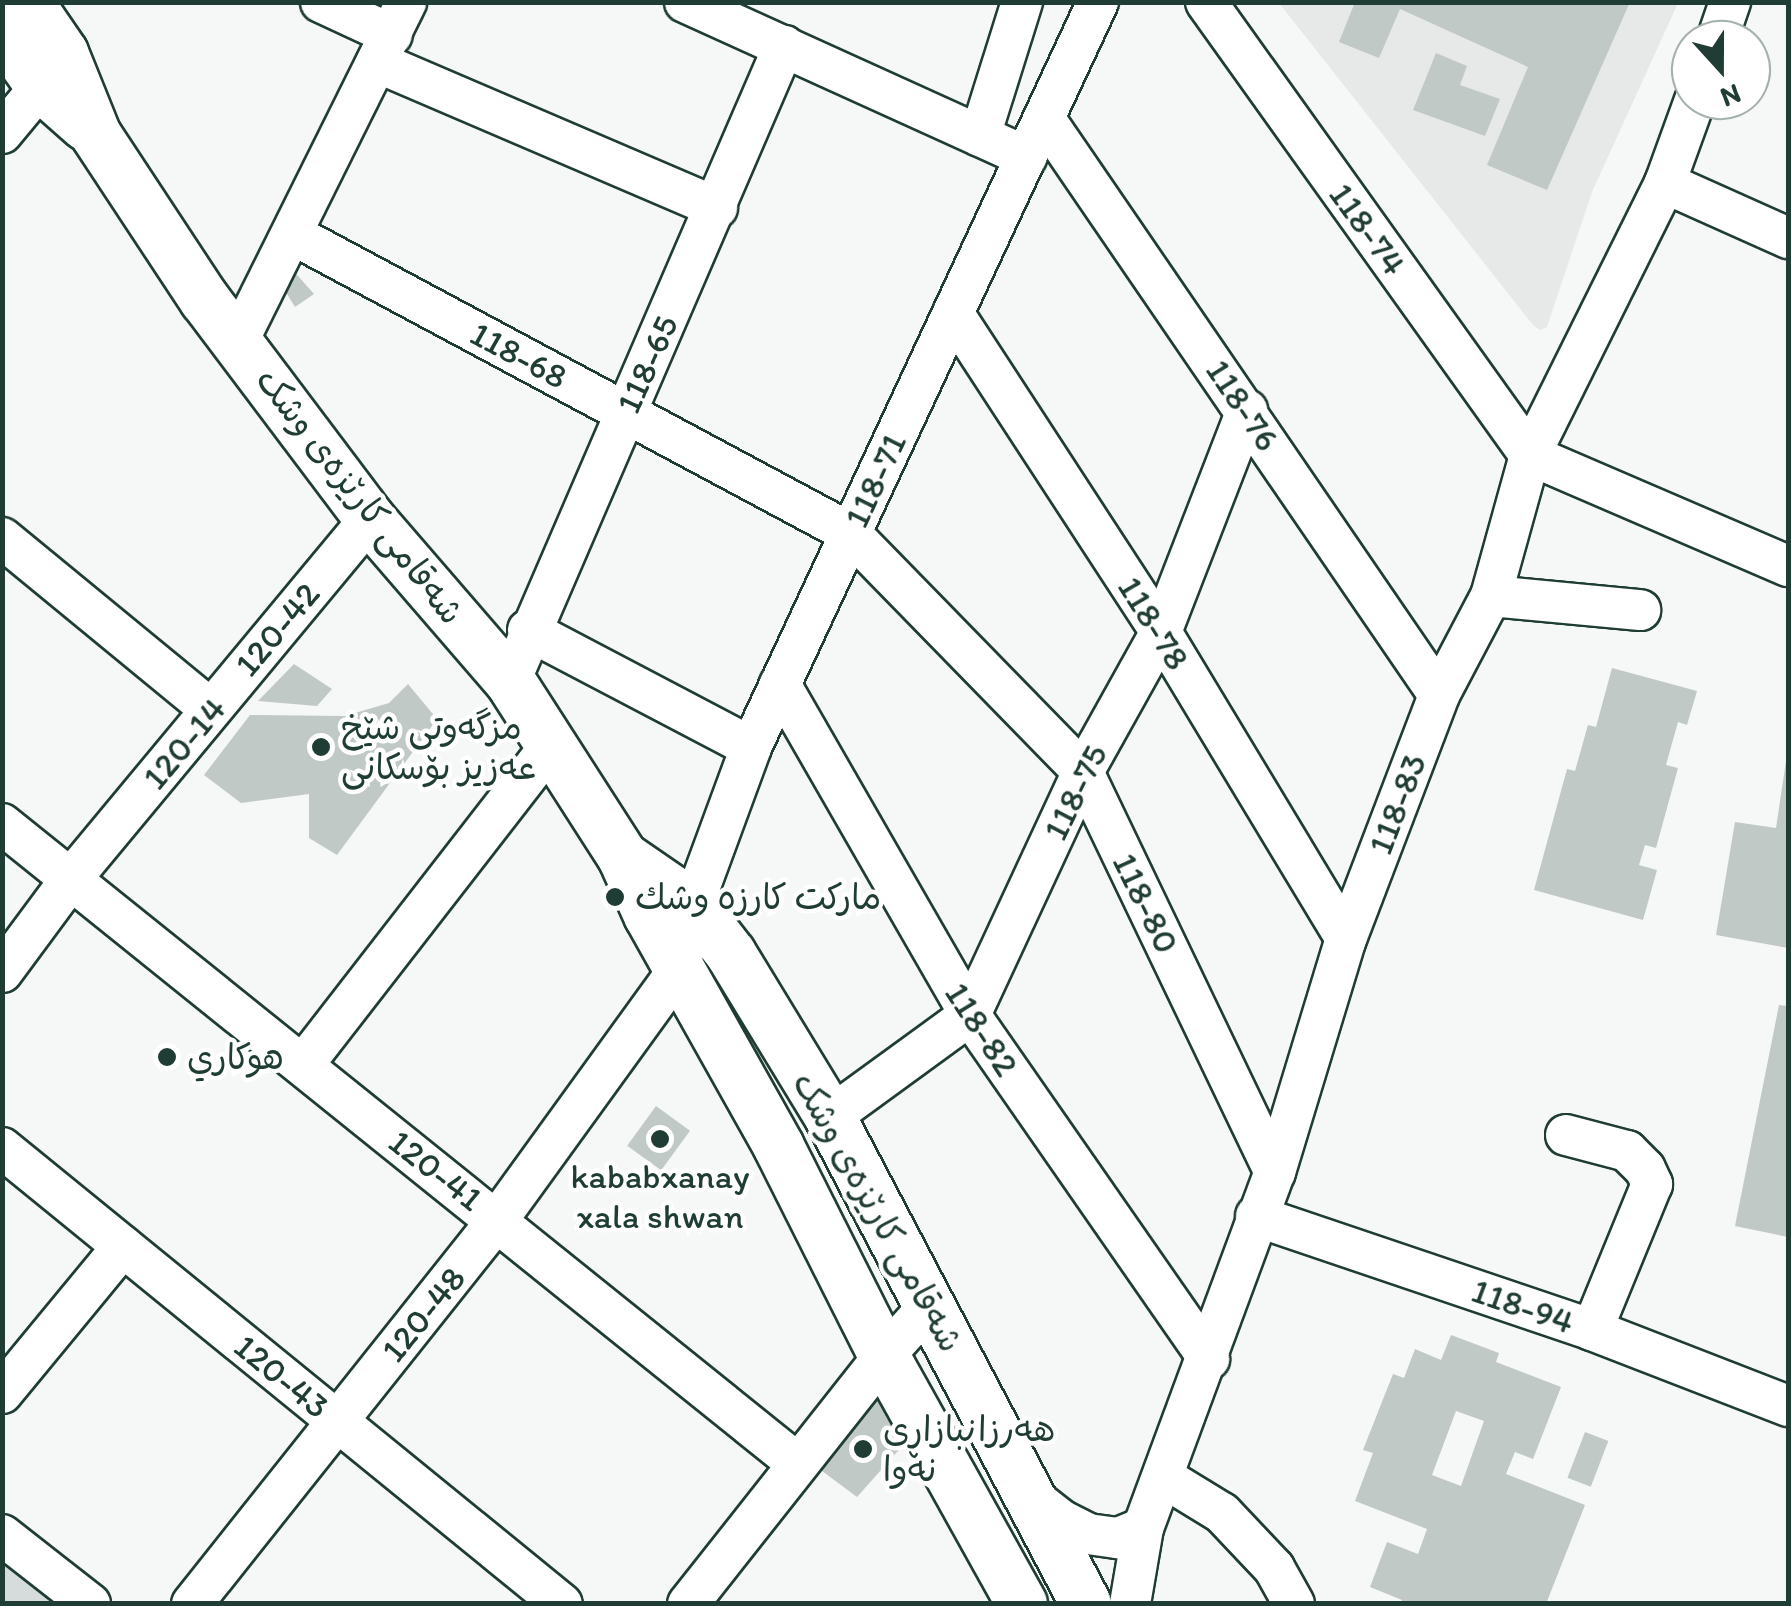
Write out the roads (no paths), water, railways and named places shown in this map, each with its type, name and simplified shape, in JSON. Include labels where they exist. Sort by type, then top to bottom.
[{"type":"main road","name":"شەقامی کارێزەی وشک","points":[[28,2],[64,53],[96,135],[205,300],[370,519],[510,681],[624,857],[649,916],[779,1147],[884,1356],[1022,1604]]},
{"type":"main road","name":"شەقامی کارێزەی وشک","points":[[2,32],[41,86],[96,135]]},
{"type":"main road","name":"شەقامی کارێزەی وشک","points":[[624,857],[693,905],[731,954],[830,1117],[1086,1604]]},
{"type":"street","points":[[321,2],[392,33],[716,208]]},
{"type":"street","points":[[685,2],[1026,157]]},
{"type":"street","points":[[980,136],[1022,2]]},
{"type":"street","name":"118-71","points":[[680,968],[693,905],[751,747],[1098,2]]},
{"type":"street","name":"118-74","points":[[1206,2],[1530,455]]},
{"type":"street","points":[[238,342],[392,33]]},
{"type":"street","name":"118-65","points":[[510,681],[528,630],[784,46]]},
{"type":"street","points":[[2,133],[41,86]]},
{"type":"street","name":"118-76","points":[[1044,118],[1247,410],[1438,696]]},
{"type":"street","name":"118-83","points":[[1130,1604],[1144,1528],[1275,1172],[1346,938],[1438,696],[1491,596],[1530,455],[1665,182],[1688,120]]},
{"type":"street","points":[[1665,182],[1788,238]]},
{"type":"street","name":"118-68","points":[[292,234],[850,533]]},
{"type":"street","name":"118-78","points":[[953,313],[1161,632],[1346,938]]},
{"type":"street","name":"118-75","points":[[830,1117],[970,1015],[1083,772],[1161,632],[1247,410]]},
{"type":"street","points":[[1530,455],[1788,566]]},
{"type":"street","name":"120-42","points":[[70,880],[370,519]]},
{"type":"street","name":"120-14","points":[[2,972],[70,880],[370,519]]},
{"type":"street","name":"118-80","points":[[850,533],[1083,772],[1275,1172]]},
{"type":"street","points":[[2,538],[210,708]]},
{"type":"street","points":[[1491,596],[1640,610]]},
{"type":"street","points":[[528,630],[751,747]]},
{"type":"street","name":"118-82","points":[[780,684],[970,1015],[1208,1359]]},
{"type":"street","points":[[303,1065],[550,746]]},
{"type":"street","name":"120-41","points":[[2,824],[798,1464]]},
{"type":"street","name":"120-48","points":[[192,1604],[498,1220],[680,968]]},
{"type":"street","points":[[1566,1135],[1627,1152],[1645,1169],[1652,1184],[1592,1330]]},
{"type":"street","name":"120-43","points":[[2,1148],[337,1421],[537,1596]]},
{"type":"street","name":"118-94","points":[[1256,1216],[1592,1330],[1788,1405]]},
{"type":"street","points":[[2,1392],[122,1246]]},
{"type":"street","points":[[688,1604],[884,1356],[930,1305]]},
{"type":"street","points":[[1163,1477],[1222,1513],[1274,1568],[1294,1604]]},
{"type":"street","points":[[1033,1498],[1061,1520],[1088,1534],[1118,1538],[1144,1528]]},
{"type":"street","points":[[2,1535],[90,1604]]},
{"type":"place","name":"مزگەوتی شێخ عەزیز بۆسکانی","points":[[321,747]]},
{"type":"place","name":"ماركت كارزه وشك","points":[[615,897]]},
{"type":"place","name":"هوكاري","points":[[167,1057]]},
{"type":"place","name":"kababxanay xala shwan","points":[[660,1139]]},
{"type":"place","name":"هەرزانبازاڕی نەوا","points":[[863,1449]]}]
